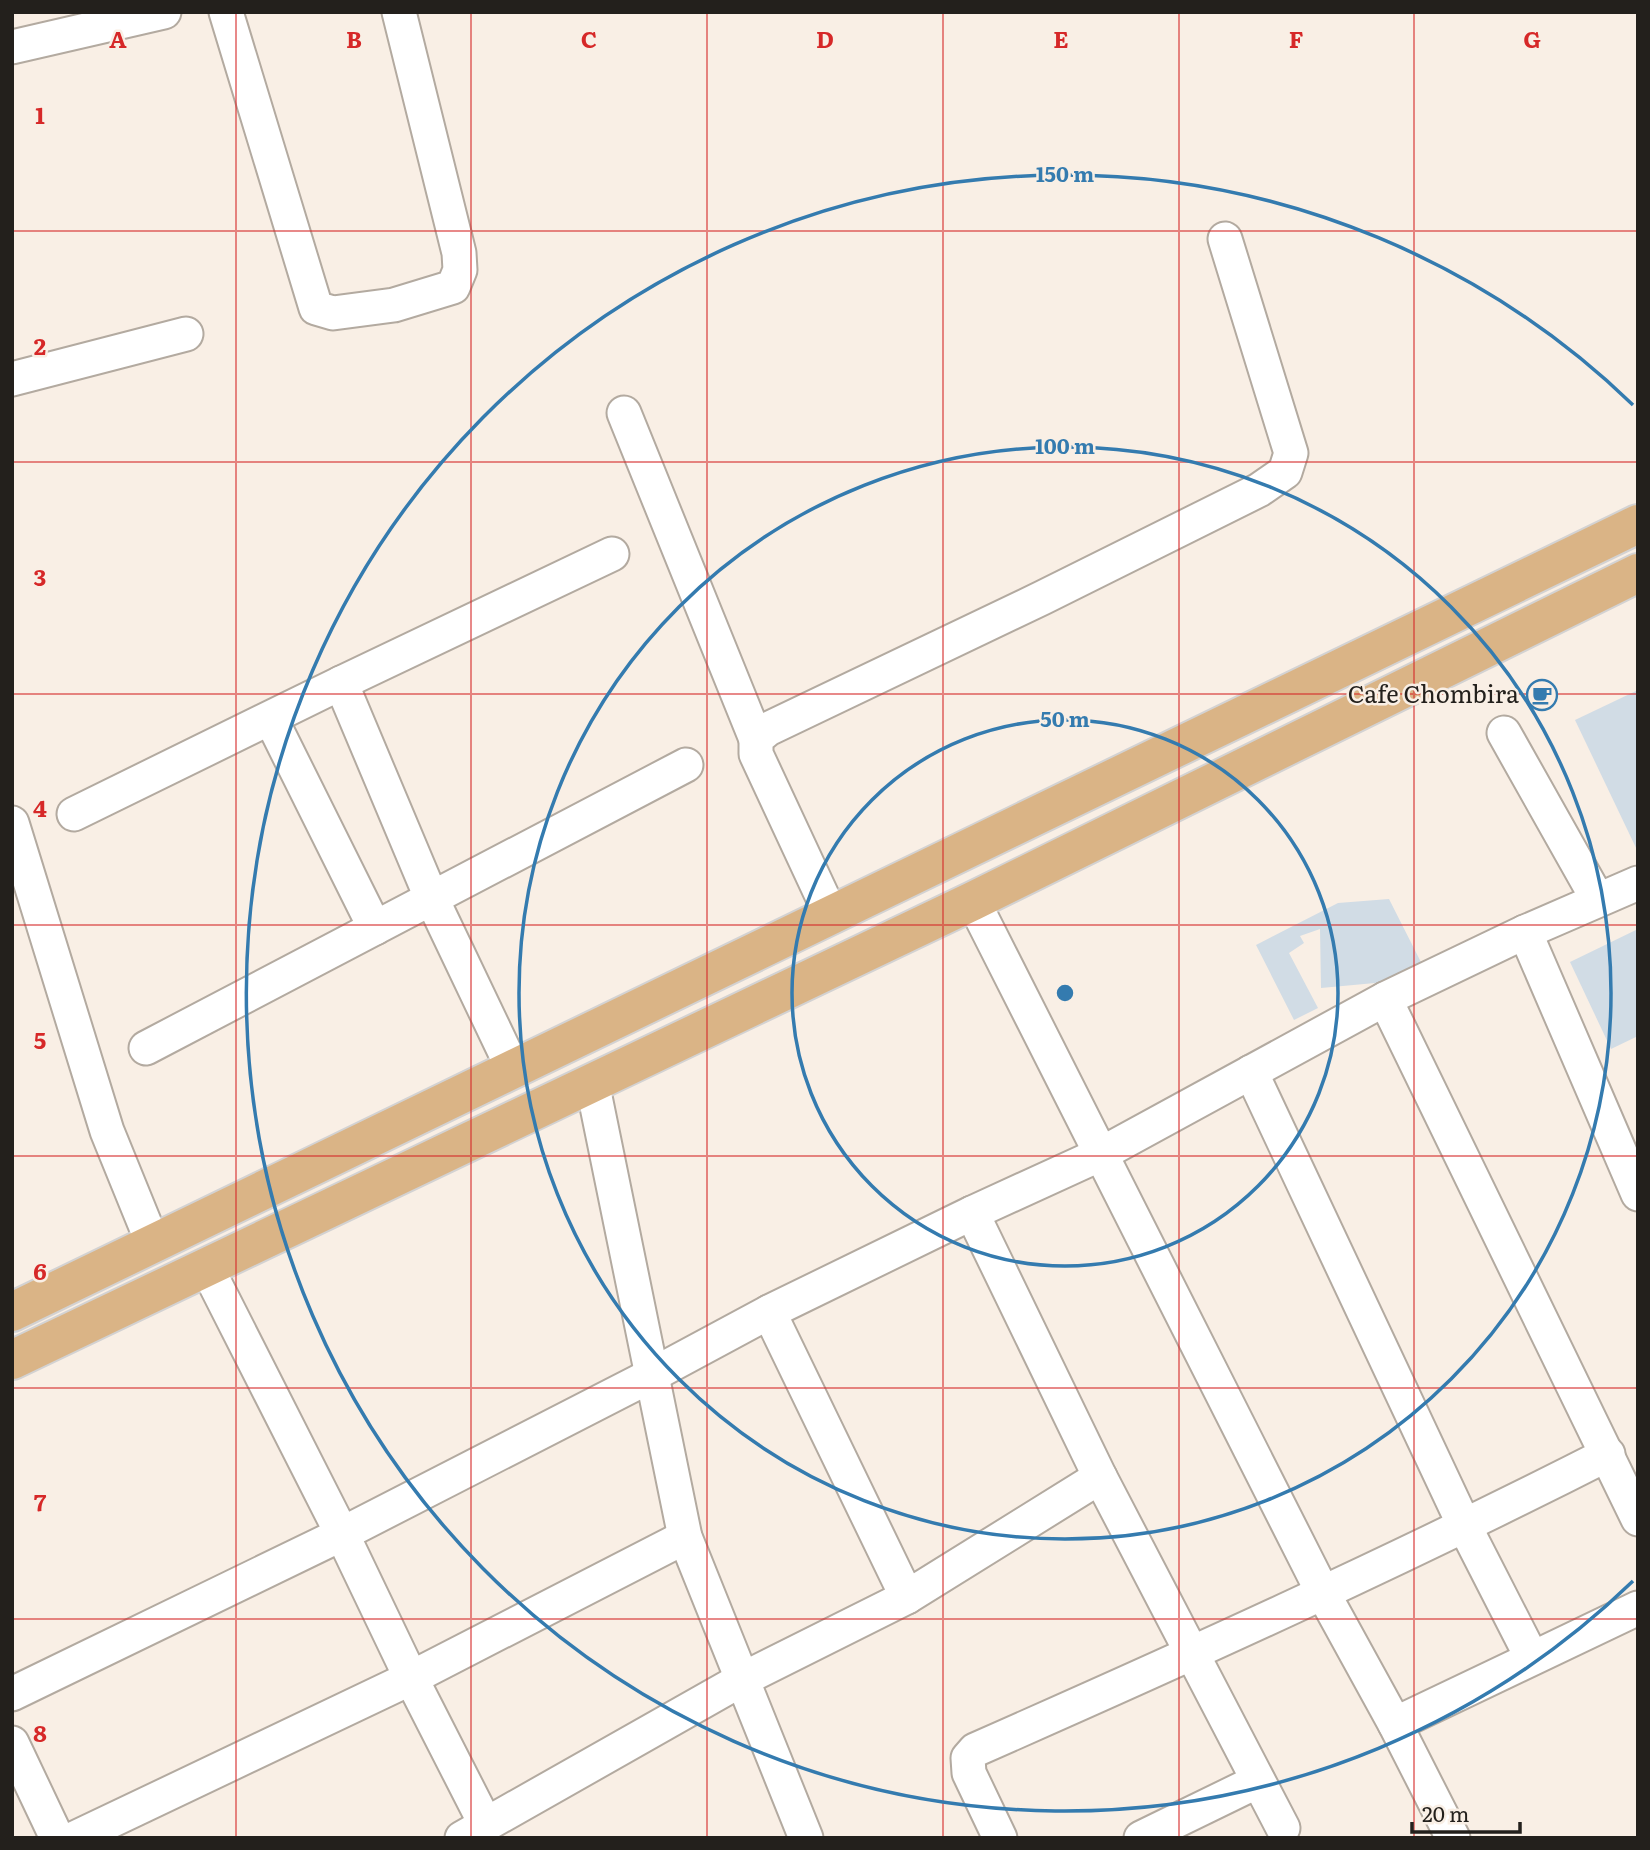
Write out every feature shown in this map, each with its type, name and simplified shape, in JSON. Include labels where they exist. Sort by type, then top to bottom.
[{"type":"main road","points":[[12,1312],[1638,524]]},
{"type":"main road","points":[[12,1360],[973,901],[1638,573]]},
{"type":"street","points":[[12,47],[164,12]]},
{"type":"street","points":[[226,12],[316,308],[333,313],[394,305],[453,287],[460,270],[459,253],[400,12]]},
{"type":"street","points":[[756,739],[768,729],[1179,532],[1259,490],[1285,472],[1291,453],[1225,239]]},
{"type":"street","points":[[12,379],[186,334]]},
{"type":"street","points":[[624,413],[756,739],[756,754],[831,915]]},
{"type":"street","points":[[74,814],[612,554]]},
{"type":"street","points":[[341,683],[431,897],[513,1069]]},
{"type":"street","points":[[271,719],[375,928]]},
{"type":"street","points":[[1504,733],[1598,901]]},
{"type":"street","points":[[146,1048],[686,765]]},
{"type":"street","points":[[12,824],[107,1130],[153,1244]]},
{"type":"street","points":[[12,1694],[342,1534],[769,1312],[972,1213],[1101,1154],[1385,999],[1525,932],[1638,883]]},
{"type":"street","points":[[973,901],[1324,1593],[1453,1838]]},
{"type":"street","points":[[1525,932],[1638,1194]]},
{"type":"street","points":[[1385,999],[1638,1519]]},
{"type":"street","points":[[1251,1072],[1465,1527],[1532,1658]]},
{"type":"street","points":[[592,1082],[685,1537],[806,1838]]},
{"type":"street","points":[[972,1213],[1100,1477],[1283,1828]]},
{"type":"street","points":[[206,1266],[342,1534],[411,1678],[474,1831],[741,1680],[907,1597],[1100,1477]]},
{"type":"street","points":[[769,1312],[907,1597]]},
{"type":"street","points":[[1000,1838],[970,1773],[968,1758],[975,1750],[1324,1593],[1465,1527],[1608,1454]]},
{"type":"street","points":[[75,1838],[411,1678],[685,1537]]},
{"type":"street","points":[[1395,1724],[1638,1608]]},
{"type":"street","points":[[12,1743],[57,1838]]},
{"type":"street","points":[[1141,1838],[1258,1781]]},
{"type":"building","points":[[1638,690],[1638,852],[1575,720]]},
{"type":"building","points":[[1389,899],[1429,978],[1321,988],[1320,929],[1300,936],[1304,943],[1289,953],[1318,1008],[1294,1020],[1256,945],[1338,903]]},
{"type":"building","points":[[1638,929],[1638,1036],[1611,1049],[1570,962]]},
{"type":"place","name":"Cafe Chombira","points":[[1542,695]]}]
